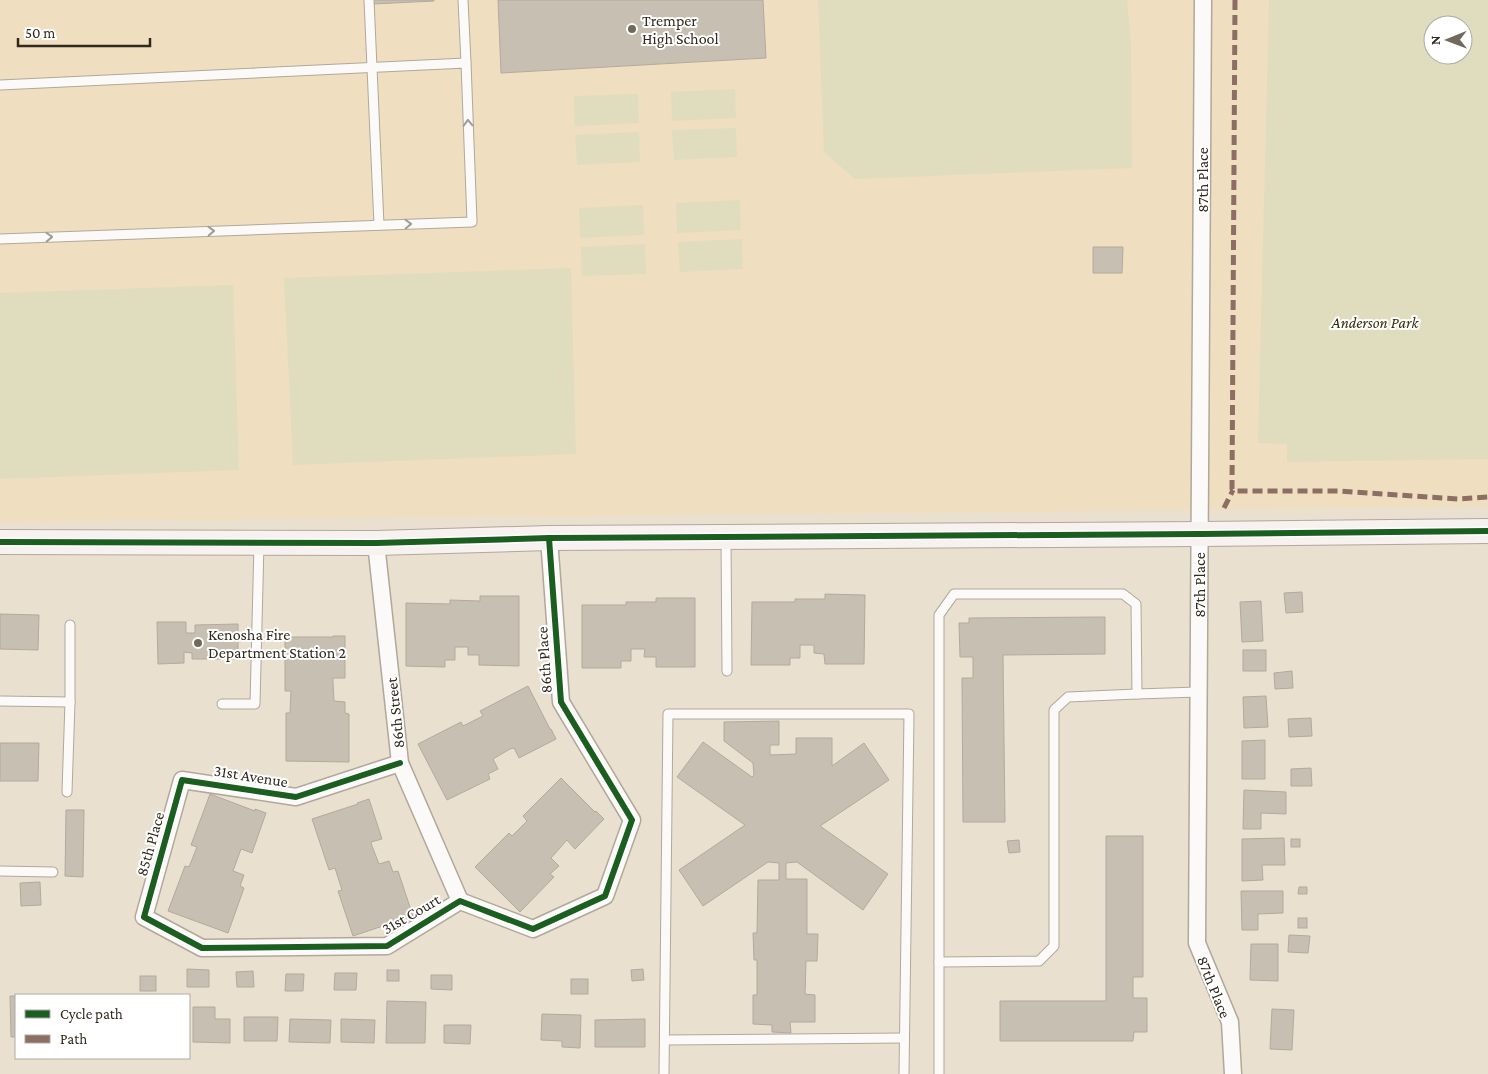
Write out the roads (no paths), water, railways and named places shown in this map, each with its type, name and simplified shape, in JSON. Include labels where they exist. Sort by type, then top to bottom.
[{"type":"street","name":"87th Place","points":[[1203,0],[1197,943],[1230,1022],[1233,1074]]},
{"type":"street","points":[[0,542],[376,543],[549,538],[1488,531]]},
{"type":"street","name":"86th Place","points":[[549,538],[561,702],[632,820]]},
{"type":"street","name":"86th Street","points":[[376,543],[400,764],[460,901]]},
{"type":"street","name":"31st Avenue","points":[[182,780],[296,797],[400,764]]},
{"type":"street","name":"85th Place","points":[[144,917],[182,780]]},
{"type":"street","name":"31st Court","points":[[144,917],[202,948],[387,946],[460,901],[533,929],[605,896],[632,820]]},
{"type":"lane","points":[[368,0],[379,225]]},
{"type":"lane","points":[[0,239],[472,222],[463,0]]},
{"type":"lane","points":[[0,86],[466,63]]},
{"type":"lane","points":[[726,537],[727,671]]},
{"type":"lane","points":[[222,704],[255,704],[259,542]]},
{"type":"lane","points":[[939,1074],[939,615],[954,594],[1123,594],[1136,604],[1137,694]]},
{"type":"lane","points":[[67,792],[70,624]]},
{"type":"lane","points":[[939,962],[1039,960],[1054,946],[1054,710],[1068,697],[1198,692]]},
{"type":"lane","points":[[0,701],[70,702]]},
{"type":"lane","points":[[664,1074],[668,714],[909,714],[904,1074]]},
{"type":"lane","points":[[0,871],[53,872]]},
{"type":"lane","points":[[665,1040],[904,1038]]},
{"type":"place","name":"Tremper High School","points":[[632,29]]},
{"type":"place","name":"Kenosha Fire Department Station 2","points":[[198,643]]},
{"type":"park label","name":"Anderson Park","points":[[1375,322]]}]
